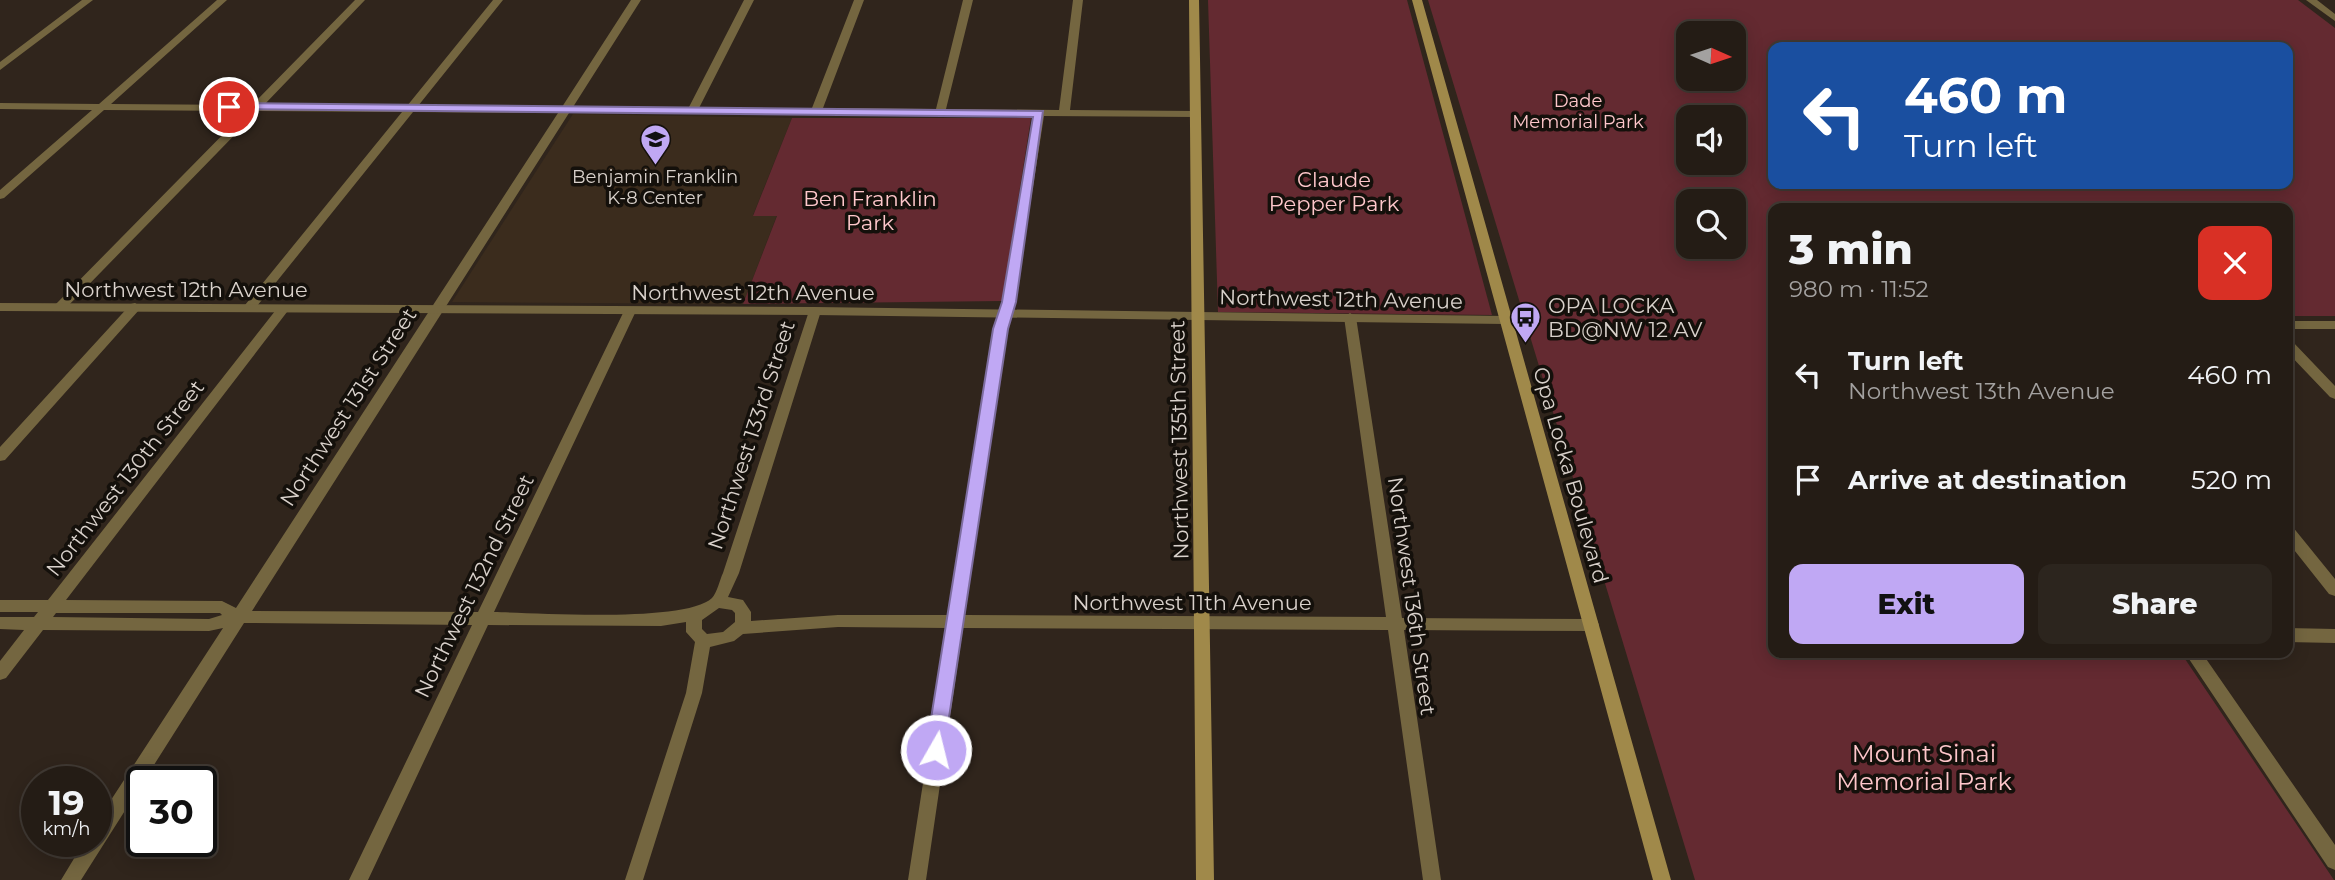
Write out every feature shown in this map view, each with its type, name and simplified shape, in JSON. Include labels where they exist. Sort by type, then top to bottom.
[{"type":"main road","name":"Northwest 135th Street","points":[[1194,0],[1205,880]]},
{"type":"main road","name":"Opa Locka Boulevard","points":[[1417,0],[1662,880]]},
{"type":"street","points":[[0,59],[77,0]]},
{"type":"street","points":[[0,67],[88,0]]},
{"type":"street","points":[[0,196],[222,0]]},
{"type":"street","points":[[60,307],[360,0]]},
{"type":"street","points":[[249,308],[498,0]]},
{"type":"street","name":"Northwest 131st Street","points":[[112,814],[636,0]]},
{"type":"street","points":[[692,110],[749,0]]},
{"type":"street","points":[[816,112],[859,0]]},
{"type":"street","points":[[940,113],[968,0]]},
{"type":"street","points":[[1064,113],[1078,0]]},
{"type":"street","points":[[2311,0],[2335,18]]},
{"type":"street","points":[[0,106],[1195,114]]},
{"type":"street","points":[[917,880],[1001,329],[1039,113]]},
{"type":"street","name":"Northwest 12th Avenue","points":[[0,307],[815,311],[1505,320]]},
{"type":"street","points":[[0,456],[135,307]]},
{"type":"street","name":"Northwest 130th Street","points":[[0,673],[283,309]]},
{"type":"street","name":"Northwest 132nd Street","points":[[358,880],[630,311]]},
{"type":"street","name":"Northwest 133rd Street","points":[[724,602],[815,311]]},
{"type":"street","name":"Northwest 136th Street","points":[[1350,317],[1432,880]]},
{"type":"street","points":[[2293,325],[2335,325]]},
{"type":"street","points":[[2293,350],[2335,394]]},
{"type":"street","points":[[2293,538],[2335,590]]},
{"type":"street","points":[[0,624],[209,625],[239,617],[661,620],[702,631],[730,637],[742,621],[742,609],[724,602],[702,631],[705,678],[694,693],[634,880]]},
{"type":"street","points":[[0,606],[222,607],[239,617]]},
{"type":"street","name":"Northwest 11th Avenue","points":[[742,621],[794,624],[955,621],[1591,625]]},
{"type":"street","points":[[2293,635],[2335,636]]},
{"type":"street","points":[[2196,658],[2335,862]]},
{"type":"street","name":"Northwest 131st Street","points":[[70,880],[84,857]]},
{"type":"shaded area","name":"Benjamin Franklin K-8 Center","points":[[573,114],[792,118],[753,215],[777,215],[743,304],[452,302]]},
{"type":"green space","name":"Claude Pepper Park","points":[[1208,0],[1407,0],[1492,315],[1218,312]]},
{"type":"green space","name":"Mount Sinai Memorial Park","points":[[1428,0],[2298,0],[2335,28],[2335,316],[2293,316],[2293,203],[1768,203],[1768,658],[2184,658],[2334,880],[1695,880]]},
{"type":"green space","name":"Ben Franklin Park","points":[[792,118],[1031,118],[1002,301],[743,304],[777,216],[753,216]]},
{"type":"place","name":"Benjamin Franklin K-8 Center","points":[[655,166]]},
{"type":"place","name":"OPA LOCKA BD@NW 12 AV","points":[[1525,344]]},
{"type":"route","points":[[229,107],[1039,113],[1009,302],[1001,329],[936,750]]},
{"type":"park label","name":"Dade Memorial Park","points":[[1578,111]]}]
